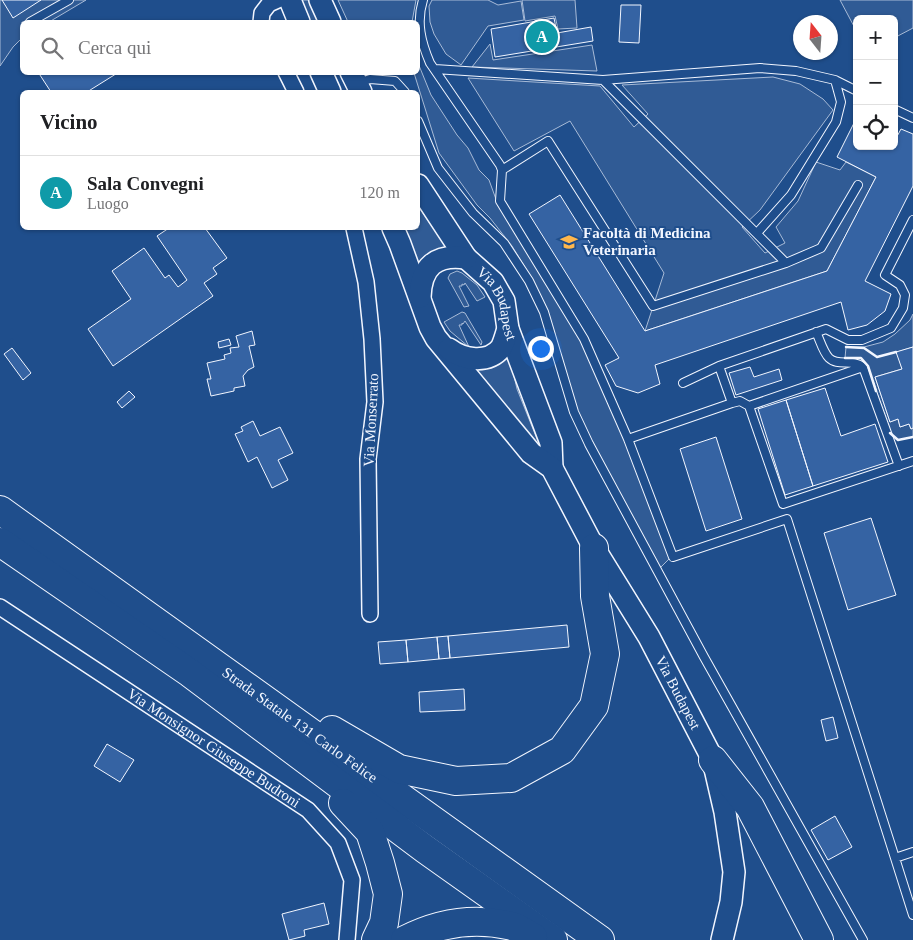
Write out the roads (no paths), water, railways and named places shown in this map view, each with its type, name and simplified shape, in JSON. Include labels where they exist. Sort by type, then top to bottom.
[{"type":"highway","name":"Strada Statale 131 Carlo Felice","points":[[0,510],[600,940]]},
{"type":"highway","name":"Strada Statale 131 Carlo Felice","points":[[0,542],[190,673],[425,849],[553,940]]},
{"type":"highway","points":[[166,630],[399,768],[456,781],[511,778],[562,750],[594,706],[605,654],[595,596],[594,548]]},
{"type":"highway","points":[[190,673],[345,805],[370,832],[388,894],[384,923],[376,940]]},
{"type":"highway","points":[[713,760],[750,807],[820,940]]},
{"type":"highway","points":[[405,940],[424,930],[470,921],[513,927],[538,940]]},
{"type":"main road","points":[[290,0],[298,20]]},
{"type":"main road","points":[[320,0],[329,20]]},
{"type":"main road","points":[[322,75],[329,90]]},
{"type":"main road","name":"Via Budapest","points":[[420,189],[466,258],[493,282],[499,292],[504,302],[508,328],[550,443],[552,468],[594,548],[649,637],[713,760],[725,812],[734,872],[731,902],[722,940]]},
{"type":"main road","name":"Via Budapest","points":[[394,230],[430,328],[436,338],[445,346],[531,453],[552,468]]},
{"type":"main road","points":[[420,297],[420,282],[431,266],[440,259],[452,256],[466,258]]},
{"type":"main road","points":[[445,346],[452,352],[464,357],[474,359],[489,356],[501,347],[508,328]]},
{"type":"street","points":[[261,20],[262,13],[269,4],[278,0]]},
{"type":"street","points":[[288,75],[295,90]]},
{"type":"street","name":"Via Monserrato","points":[[354,230],[366,282],[372,339],[375,402],[368,459],[370,614]]},
{"type":"street","name":"Via Monsignor Giuseppe Budroni","points":[[0,607],[308,810],[338,843],[352,880],[347,940]]},
{"type":"lane","points":[[34,20],[70,0]]},
{"type":"lane","points":[[419,20],[420,9],[424,0]]},
{"type":"lane","points":[[420,31],[424,51],[500,165],[502,170],[500,201],[584,339],[628,439],[673,556],[787,519]]},
{"type":"lane","points":[[435,69],[603,80],[760,68],[796,71],[835,80],[853,89]]},
{"type":"lane","points":[[356,83],[370,79],[395,81],[403,90]]},
{"type":"lane","points":[[603,80],[786,263]]},
{"type":"lane","points":[[757,233],[791,195],[836,122],[841,102],[835,80]]},
{"type":"lane","points":[[898,111],[913,118]]},
{"type":"lane","points":[[420,126],[438,168],[473,213],[504,243],[529,281],[544,312],[574,412],[589,444],[704,657],[863,940]]},
{"type":"lane","points":[[502,170],[548,141],[653,306],[786,263],[821,248],[858,185]]},
{"type":"lane","points":[[683,384],[719,366],[826,329],[848,340],[862,340],[891,328],[903,308],[905,295],[900,285],[885,275],[913,220]]},
{"type":"lane","points":[[816,332],[828,357],[834,362],[855,362],[863,367],[899,466]]},
{"type":"lane","points":[[719,366],[732,404]]},
{"type":"lane","points":[[628,439],[732,404],[740,402],[749,406],[863,367]]},
{"type":"lane","points":[[749,406],[783,504],[913,915]]},
{"type":"lane","points":[[783,504],[913,461]]},
{"type":"lane","points":[[895,858],[913,852]]},
{"type":"place","name":"Sala Convegni","points":[[542,37]]},
{"type":"place","name":"Facoltà di Medicina Veterinaria","points":[[569,242]]}]
